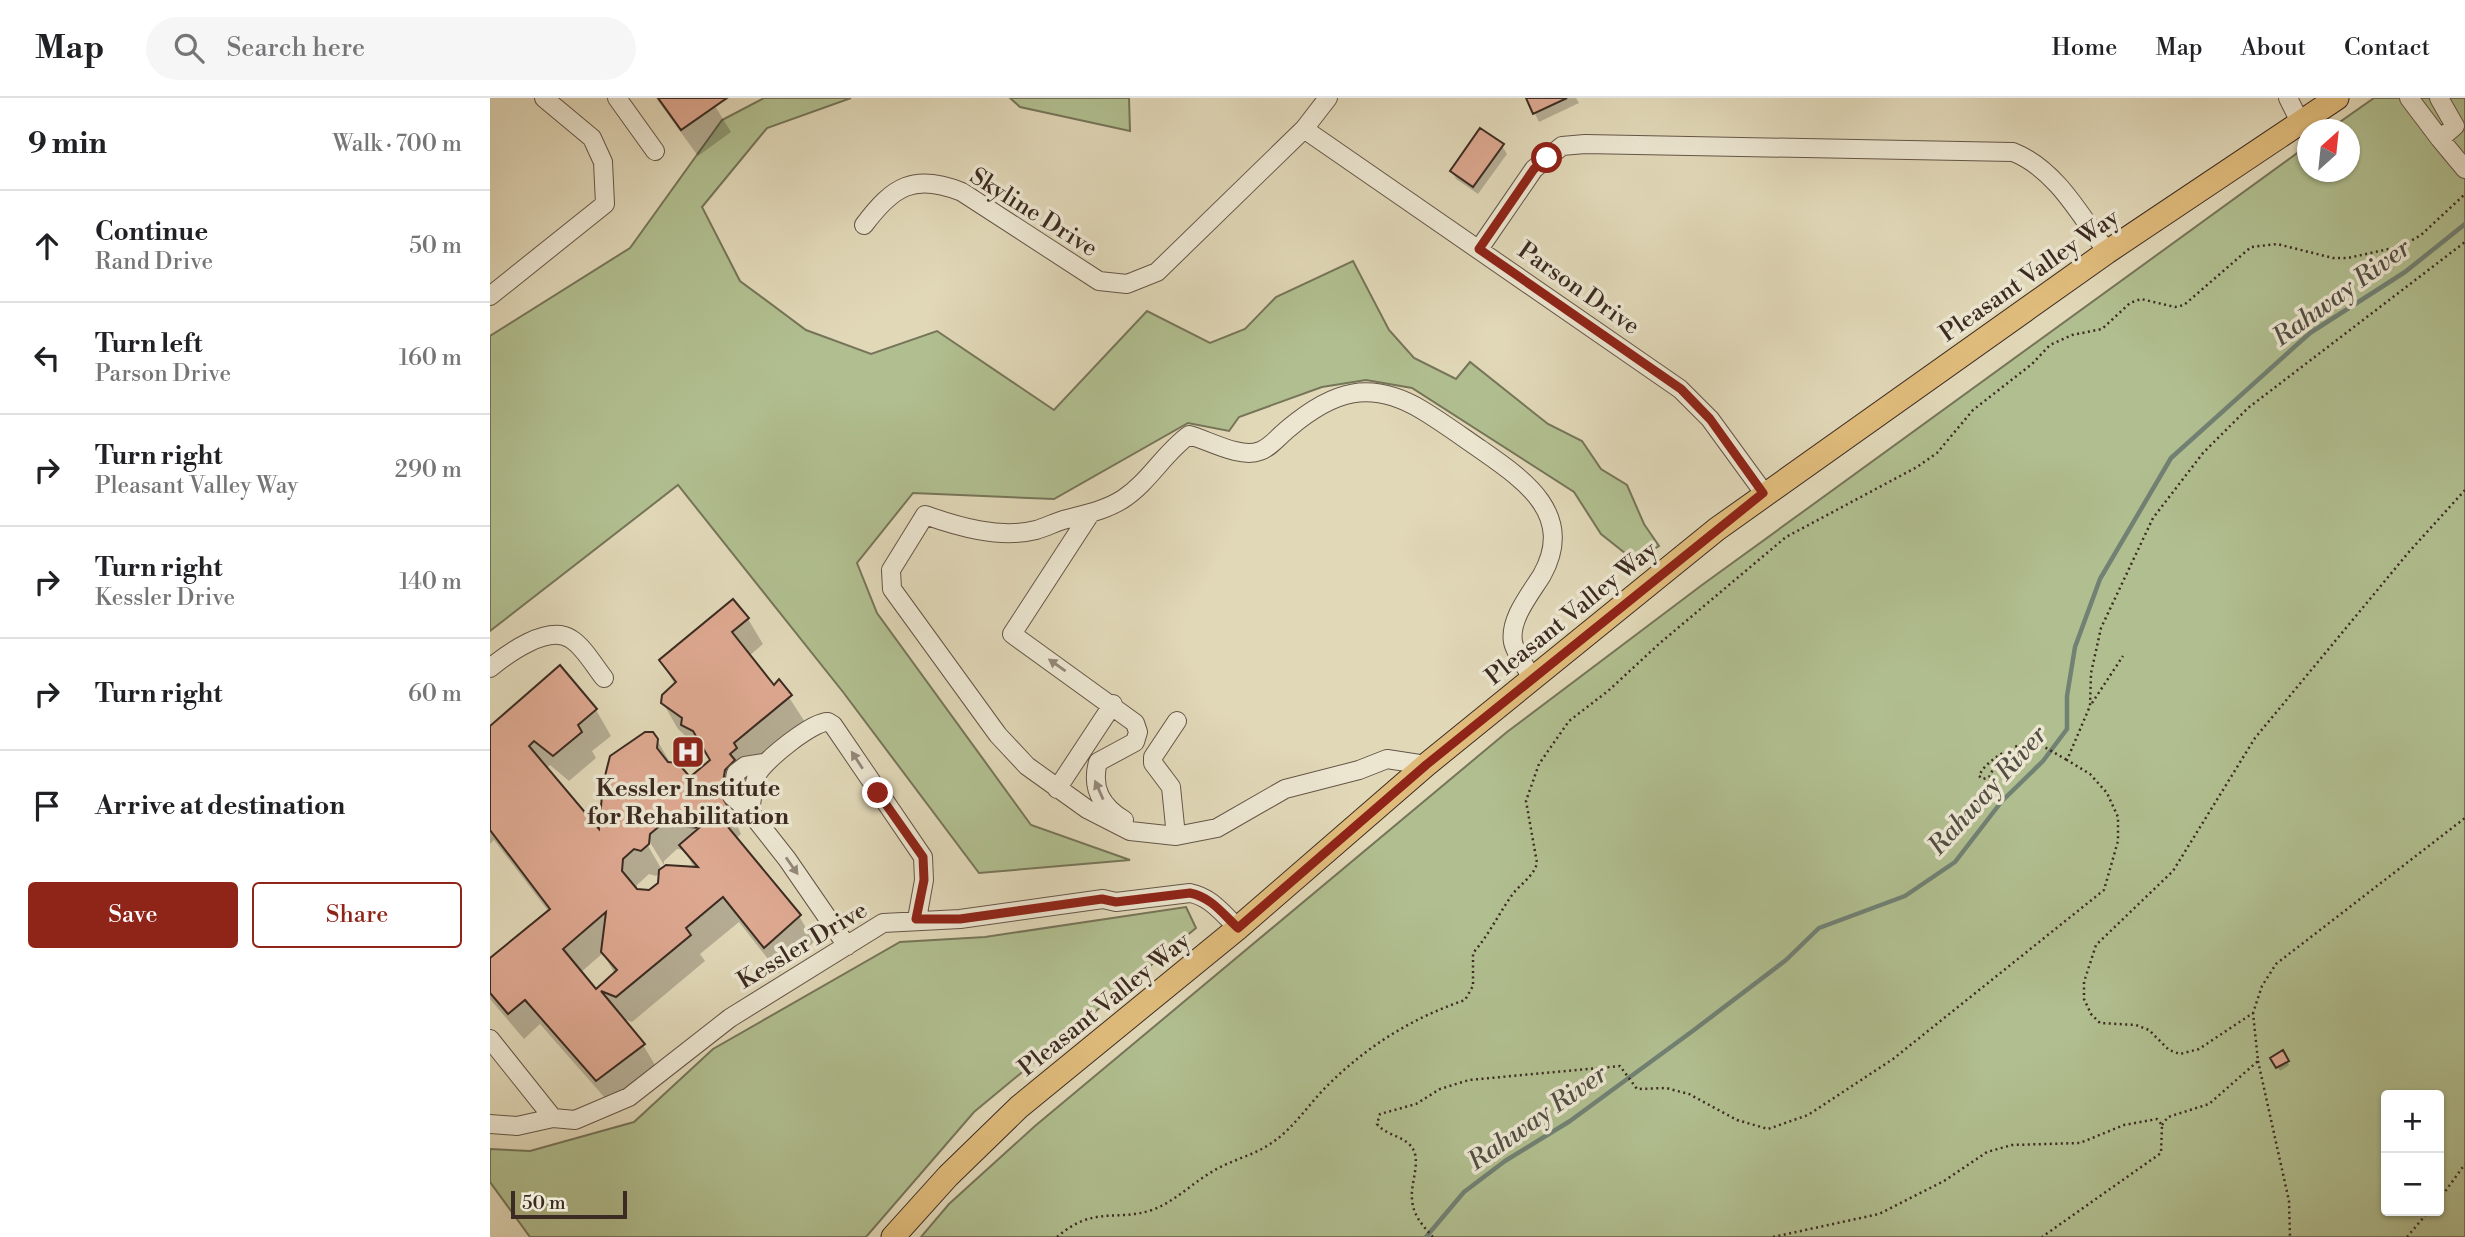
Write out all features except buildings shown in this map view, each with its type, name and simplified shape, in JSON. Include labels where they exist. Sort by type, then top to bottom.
[{"type":"main road","name":"Pleasant Valley Way","points":[[2308,119],[2337,98]]},
{"type":"main road","name":"Pleasant Valley Way","points":[[893,1237],[948,1176],[1019,1107],[1238,928],[1426,765],[1763,493],[2108,252],[2297,127]]},
{"type":"street","points":[[490,296],[606,204],[603,163],[592,138],[544,98]]},
{"type":"street","points":[[617,98],[655,151]]},
{"type":"street","name":"Skyline Drive","points":[[864,225],[885,196],[901,188],[939,183],[962,192],[1081,272],[1099,281],[1127,284],[1157,272],[1304,129],[1328,98]]},
{"type":"street","points":[[2288,98],[2298,119]]},
{"type":"street","points":[[2409,98],[2465,169]]},
{"type":"street","points":[[2440,98],[2440,103],[2455,126],[2440,139]]},
{"type":"street","name":"Parson Drive","points":[[1304,129],[1681,389],[1710,419],[1763,493]]},
{"type":"street","points":[[1479,249],[1534,169],[1562,146],[1585,144],[2013,152],[2033,159],[2053,179],[2108,252]]},
{"type":"street","points":[[1426,765],[1387,758],[1346,774],[1285,789],[1217,828],[1176,836],[1130,831],[1057,789],[1027,766],[990,726],[892,589],[891,570],[925,515],[964,528],[996,532],[1035,530],[1090,514],[1123,499],[1148,478],[1176,444],[1189,435],[1238,452],[1260,452],[1312,408],[1347,393],[1373,391],[1396,397],[1422,410],[1522,478],[1541,498],[1549,518],[1552,539],[1546,566],[1517,617],[1513,642],[1533,679]]},
{"type":"street","points":[[1090,514],[1012,634],[1129,715],[1138,732],[1135,742],[1098,762],[1094,779],[1100,798],[1118,817],[1148,835]]},
{"type":"street","points":[[490,668],[520,645],[556,636],[571,639],[604,678]]},
{"type":"street","points":[[1057,789],[1113,704]]},
{"type":"street","points":[[1176,836],[1171,788],[1153,763],[1153,757],[1177,721]]},
{"type":"street","points":[[847,946],[750,812],[757,777],[764,763],[817,724],[828,722],[834,725],[923,857],[924,880],[916,919]]},
{"type":"street","name":"Kessler Drive","points":[[490,1124],[517,1126],[553,1118],[575,1120],[629,1097],[730,1018],[883,923],[916,919],[960,919],[1102,899],[1116,902],[1190,893],[1201,895],[1212,903],[1238,928]]},
{"type":"street","points":[[490,1039],[553,1118]]},
{"type":"path","points":[[1057,1237],[1069,1227],[1103,1214],[1149,1211],[1190,1189],[1208,1174],[1264,1147],[1285,1134],[1327,1086],[1364,1052],[1400,1028],[1436,1009],[1465,1000],[1473,986],[1473,953],[1488,937],[1510,897],[1535,872],[1536,863],[1525,801],[1539,764],[1554,740],[1569,721],[1608,691],[1759,558],[1819,518],[1917,467],[1948,443],[1973,410],[2032,364],[2050,345],[2072,335],[2102,329],[2130,303],[2141,299],[2175,307],[2184,305],[2251,247],[2277,244],[2333,258],[2348,258],[2402,246],[2421,235],[2465,194]]},
{"type":"path","points":[[2090,706],[2091,673],[2101,628],[2153,518],[2203,453],[2248,408],[2465,242]]},
{"type":"path","points":[[2253,1013],[2199,1049],[2180,1054],[2169,1050],[2149,1030],[2136,1026],[2100,1023],[2091,1014],[2084,999],[2089,960],[2107,931],[2121,923],[2173,871],[2255,738],[2408,553],[2465,491]]},
{"type":"path","points":[[2067,760],[2090,706],[2123,656]]},
{"type":"path","points":[[1433,1237],[1417,1219],[1411,1198],[1415,1154],[1410,1145],[1383,1132],[1377,1125],[1380,1114],[1416,1104],[1440,1089],[1469,1080],[1620,1066],[1637,1089],[1666,1088],[1689,1094],[1737,1120],[1768,1129],[1808,1115],[1893,1059],[2056,925],[2104,890],[2118,841],[2118,817],[2107,793],[2090,774],[2042,743],[2022,743],[2000,756],[1980,772],[1979,776],[1983,779],[1989,777],[2000,756]]},
{"type":"path","points":[[2290,1237],[2289,1201],[2258,1061],[2253,1013],[2262,986],[2276,964],[2465,818]]},
{"type":"path","points":[[2042,1237],[2161,1153],[2162,1125],[2168,1116],[2209,1104],[2258,1061]]},
{"type":"path","points":[[1773,1237],[1879,1214],[1944,1181],[1987,1152],[2012,1145],[2080,1143],[2124,1125],[2157,1119],[2162,1125]]},
{"type":"path","points":[[2444,1193],[2465,1164]]},
{"type":"path","points":[[2407,1237],[2425,1216]]},
{"type":"green space","points":[[764,98],[851,98],[767,128],[702,207],[740,281],[806,330],[871,354],[937,331],[1054,410],[1147,311],[1210,343],[1245,329],[1276,297],[1353,261],[1389,330],[1414,358],[1456,379],[1470,362],[1548,424],[1582,441],[1601,469],[1627,485],[1644,524],[1659,546],[1635,561],[1601,534],[1574,492],[1412,388],[1366,380],[1322,387],[1239,417],[1229,431],[1188,423],[1054,499],[913,493],[857,563],[877,613],[1031,825],[1130,860],[979,873],[843,692],[678,485],[490,631],[490,336],[630,248],[722,120]]},
{"type":"green space","points":[[1010,98],[1129,98],[1130,131],[1020,107]]},
{"type":"green space","points":[[2374,98],[2465,98],[2465,1237],[921,1237],[949,1204],[1035,1126],[1507,732],[1702,585],[2297,153],[2297,182],[2360,182],[2360,119],[2344,119]]},
{"type":"green space","points":[[1186,907],[1196,928],[974,1112],[866,1237],[530,1237],[490,1182],[490,1149],[530,1151],[634,1122],[713,1049],[900,942],[985,937]]},
{"type":"waterway","name":"Rahway River","points":[[1426,1237],[1464,1192],[1505,1161],[1570,1121],[1694,1030],[1786,960],[1819,928],[1905,896],[1955,862],[2002,801],[2043,761],[2067,729],[2067,696],[2075,647],[2100,579],[2171,458],[2310,333],[2405,272],[2465,224]]},
{"type":"place","name":"Kessler Institute for Rehabilitation","points":[[688,752]]},
{"type":"route","points":[[878,793],[923,857],[924,880],[916,919],[960,919],[1102,899],[1116,902],[1190,893],[1201,895],[1212,903],[1238,928],[1426,765],[1763,493],[1710,419],[1681,389],[1479,249],[1534,169],[1547,158]]}]
